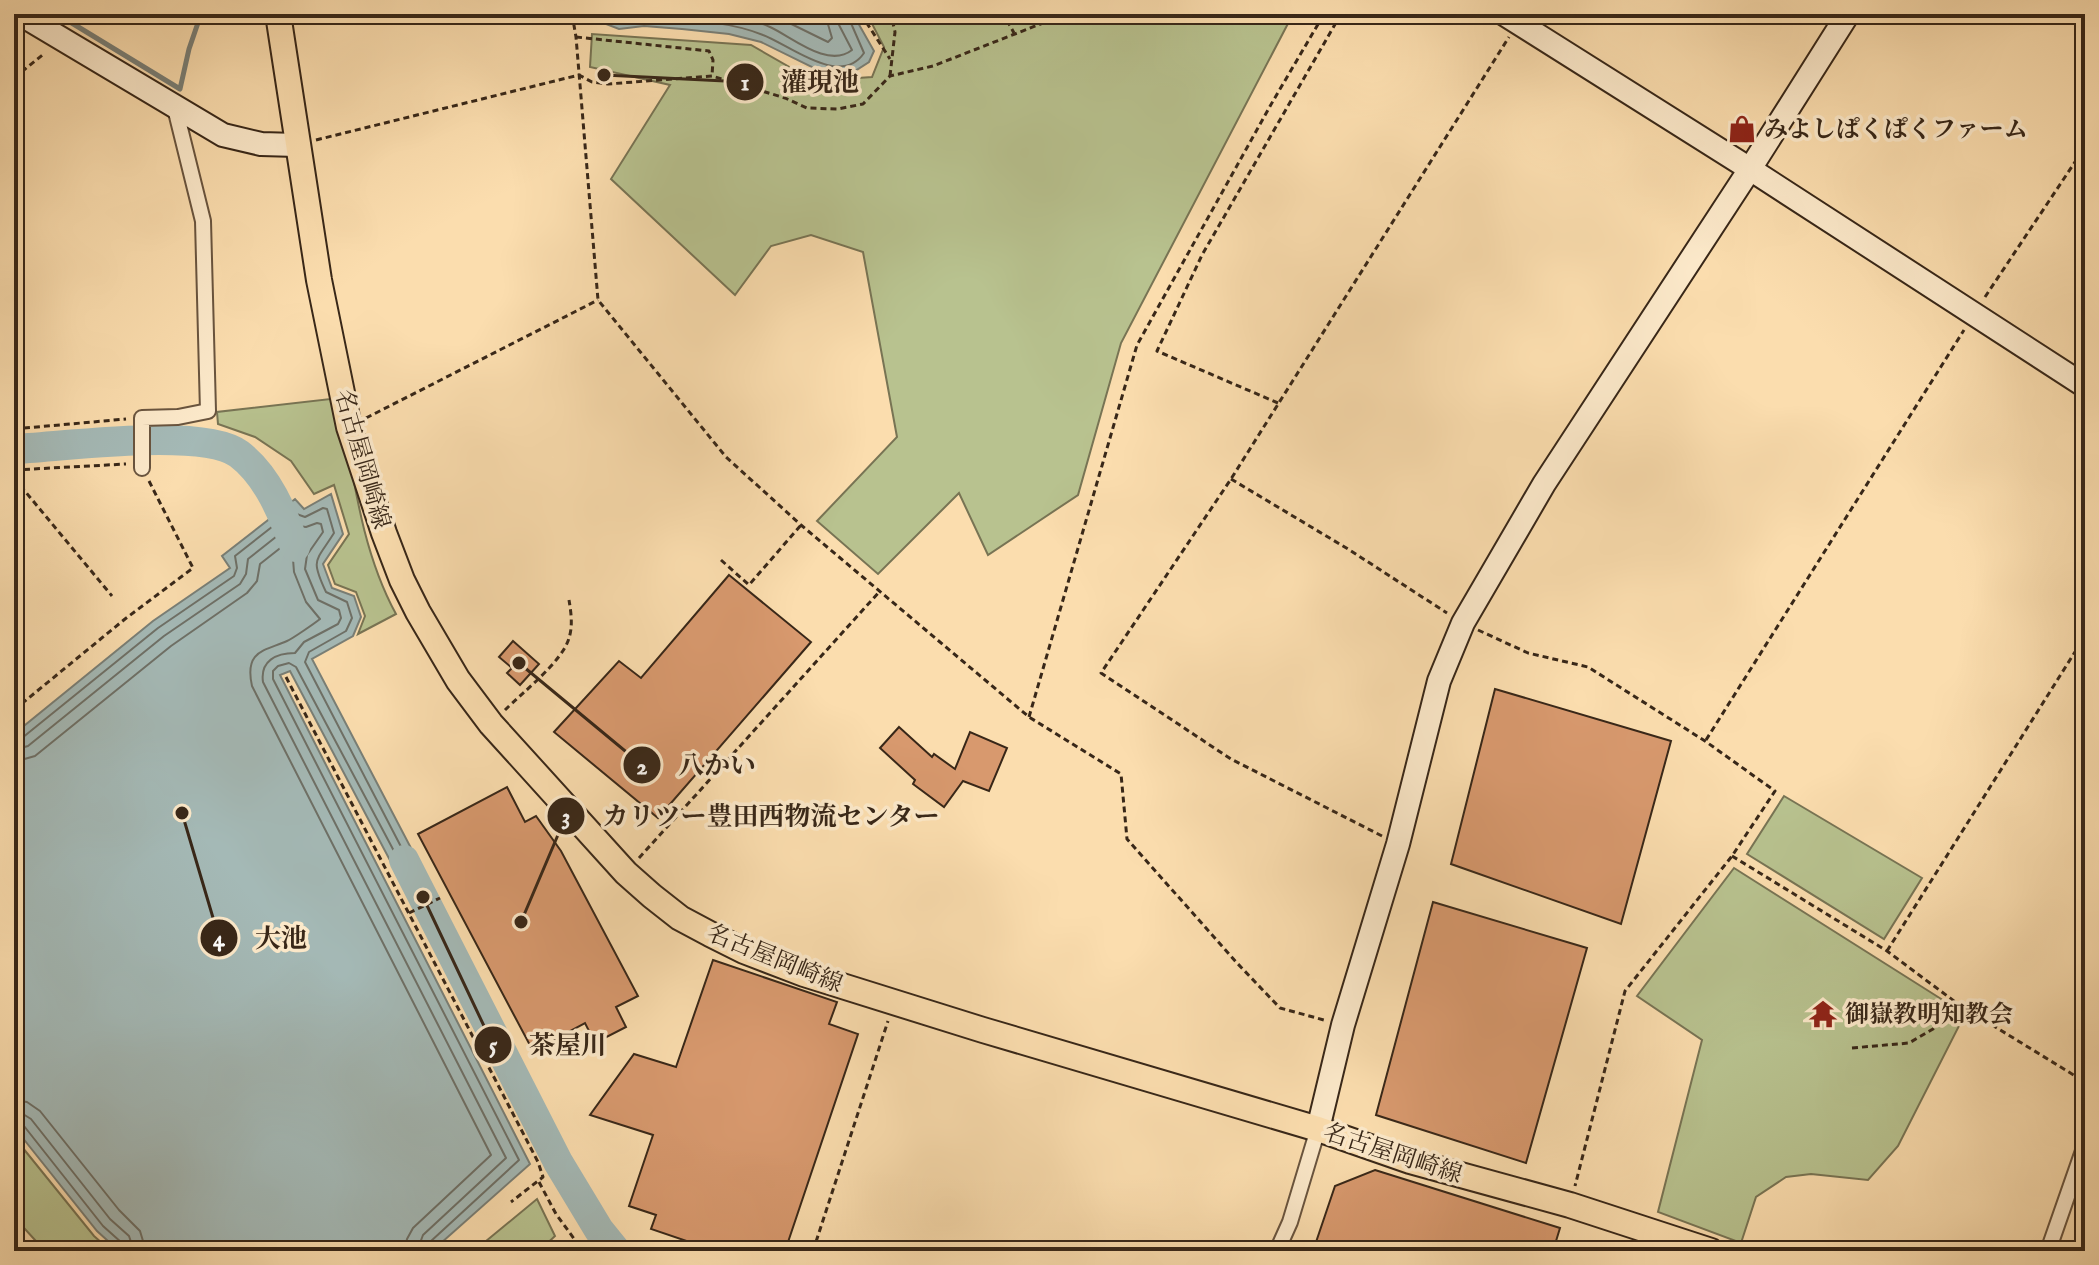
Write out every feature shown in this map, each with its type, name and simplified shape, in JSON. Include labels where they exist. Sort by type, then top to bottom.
[{"type":"main road","name":"名古屋岡崎線","points":[[278,14],[328,327],[349,427],[384,533],[418,612],[458,680],[491,724],[626,873],[680,918],[744,951],[804,974],[1318,1129],[1410,1161],[1570,1205],[1711,1251]]},
{"type":"street","points":[[20,14],[223,135],[261,144],[297,145]]},
{"type":"street","points":[[1277,1251],[1290,1222],[1318,1129],[1343,1025],[1398,844],[1439,681],[1463,623],[1544,484],[1848,14]]},
{"type":"street","points":[[1511,18],[2085,386]]},
{"type":"street","points":[[142,468],[142,418],[178,417],[208,411],[203,221],[175,108]]},
{"type":"street","points":[[2048,1251],[2085,1145]]},
{"type":"path","points":[[572,14],[598,300],[726,457],[801,525],[1029,717],[1121,774],[1127,839],[1280,1008],[1343,1025]]},
{"type":"path","points":[[861,14],[890,59]]},
{"type":"path","points":[[890,76],[895,32],[891,14]]},
{"type":"path","points":[[999,14],[1014,33]]},
{"type":"path","points":[[297,145],[579,75],[592,82],[608,84],[712,76],[785,98],[807,108],[838,109],[863,104],[890,76],[933,66],[1066,14]]},
{"type":"path","points":[[1029,717],[1137,345],[1324,14]]},
{"type":"path","points":[[1278,403],[1157,351],[1202,255],[1341,14]]},
{"type":"path","points":[[1398,844],[1231,759],[1101,673],[1231,479],[1511,18]]},
{"type":"path","points":[[14,78],[47,52],[57,37]]},
{"type":"path","points":[[576,37],[709,51],[713,60],[712,76]]},
{"type":"path","points":[[1705,741],[1974,314],[2085,147]]},
{"type":"path","points":[[349,427],[598,300]]},
{"type":"path","points":[[14,429],[142,418]]},
{"type":"path","points":[[14,470],[120,463],[142,468],[193,568],[14,710]]},
{"type":"path","points":[[14,478],[112,596]]},
{"type":"path","points":[[1231,479],[1463,623],[1528,653],[1588,667],[1705,741],[1775,791],[1732,856],[1625,991],[1570,1205]]},
{"type":"path","points":[[721,560],[749,585],[801,525]]},
{"type":"path","points":[[626,873],[880,591]]},
{"type":"path","points":[[491,724],[560,655],[569,639],[572,618],[569,600]]},
{"type":"path","points":[[1887,951],[2085,636]]},
{"type":"path","points":[[286,677],[538,1162],[543,1177],[511,1202]]},
{"type":"path","points":[[1732,856],[1887,951],[1958,1004],[2085,1082]]},
{"type":"path","points":[[409,913],[440,898]]},
{"type":"path","points":[[813,1251],[894,1002]]},
{"type":"path","points":[[1852,1048],[1909,1043],[1933,1029],[1958,1004]]},
{"type":"path","points":[[539,1182],[556,1214],[583,1251]]},
{"type":"green space","points":[[867,14],[1293,14],[1121,343],[1078,495],[988,555],[959,493],[878,574],[817,521],[897,437],[863,252],[811,235],[771,246],[735,295],[611,179],[670,85],[590,67],[592,34],[751,45],[814,81],[872,77],[884,47]]},
{"type":"green space","points":[[339,398],[366,536],[396,614],[358,634],[365,616],[356,592],[335,584],[328,565],[349,534],[334,485],[314,494],[291,461],[255,437],[218,424],[217,412]]},
{"type":"green space","points":[[1784,796],[1922,878],[1884,939],[1747,854]]},
{"type":"green space","points":[[1734,868],[1965,1014],[1898,1146],[1868,1180],[1811,1174],[1786,1177],[1756,1197],[1741,1243],[1658,1212],[1702,1040],[1637,996]]},
{"type":"green space","points":[[14,1137],[94,1236],[111,1251],[45,1251],[14,1217]]},
{"type":"green space","points":[[537,1199],[555,1236],[539,1251],[474,1251]]},
{"type":"water","points":[[593,14],[853,14],[874,51],[869,62],[855,71],[826,74],[761,42],[729,34],[682,29],[644,26],[619,29],[598,21]]},
{"type":"water","points":[[331,494],[343,534],[323,564],[332,588],[354,596],[361,617],[353,636],[312,659],[434,892],[412,902],[290,671],[280,675],[530,1164],[432,1251],[119,1251],[97,1231],[14,1127],[14,734],[153,621],[230,568],[222,556],[295,499],[304,509]]},
{"type":"building","points":[[729,575],[811,642],[658,818],[554,732],[619,661],[641,678]]},
{"type":"building","points":[[513,641],[539,664],[520,685],[507,673],[512,668],[499,657]]},
{"type":"building","points":[[1495,689],[1671,741],[1621,924],[1451,864]]},
{"type":"building","points":[[899,727],[932,757],[934,754],[955,769],[970,732],[1007,748],[989,791],[963,781],[944,807],[913,784],[915,780],[880,748]]},
{"type":"building","points":[[507,787],[525,822],[536,816],[561,851],[638,996],[616,1007],[626,1027],[595,1043],[585,1023],[533,1051],[418,834]]},
{"type":"building","points":[[1433,902],[1587,948],[1526,1163],[1376,1115]]},
{"type":"building","points":[[713,960],[837,1002],[829,1024],[858,1034],[785,1251],[753,1246],[752,1251],[716,1251],[651,1229],[656,1215],[629,1206],[653,1135],[590,1115],[634,1054],[676,1067]]},
{"type":"building","points":[[1375,1170],[1560,1228],[1553,1251],[1313,1251],[1335,1186]]},
{"type":"waterway","points":[[57,14],[180,89],[201,14]]},
{"type":"waterway","points":[[14,449],[165,440],[221,446],[239,454],[258,473],[280,509],[295,547]]},
{"type":"waterway","points":[[404,860],[558,1162],[599,1230],[616,1251]]},
{"type":"place","name":"灌現池","points":[[604,75]]},
{"type":"place","name":"みよしぱくぱくファーム","points":[[1742,129]]},
{"type":"place","name":"八かい","points":[[519,663]]},
{"type":"place","name":"大池","points":[[182,813]]},
{"type":"place","name":"茶屋川","points":[[423,897]]},
{"type":"place","name":"カリツー豊田西物流センター","points":[[521,922]]},
{"type":"place","name":"御嶽教明知教会","points":[[1823,1014]]}]
